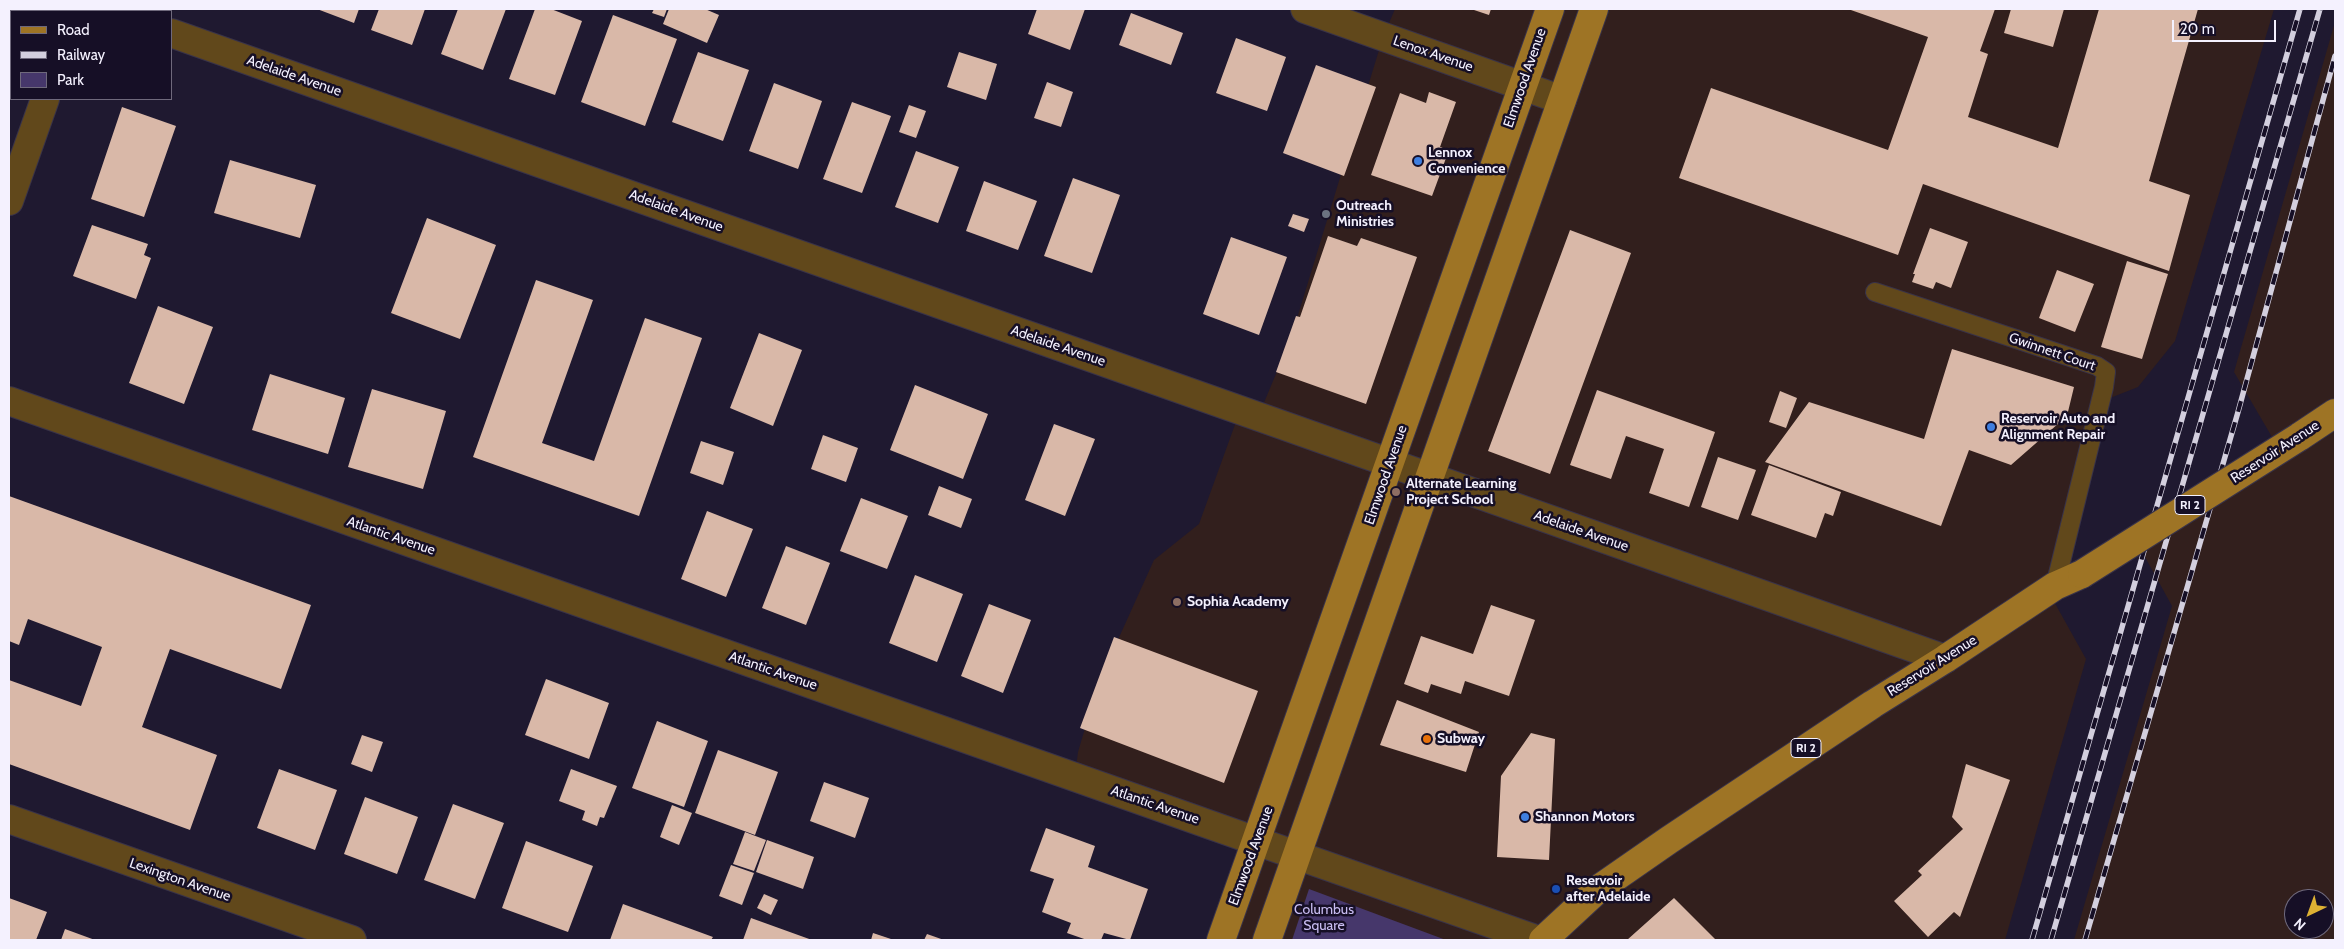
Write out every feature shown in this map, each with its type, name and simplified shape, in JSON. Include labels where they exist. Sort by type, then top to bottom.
[{"type":"main road","name":"Elmwood Avenue","points":[[1221,940],[1550,9]]},
{"type":"main road","points":[[1267,940],[1594,9]]},
{"type":"main road","name":"Reservoir Avenue","points":[[1543,940],[1597,890],[1857,715],[1945,660],[2055,586],[2082,574],[2335,413]]},
{"type":"street","name":"Lenox Avenue","points":[[1305,9],[1562,100]]},
{"type":"street","name":"Adelaide Avenue","points":[[172,33],[1945,660]]},
{"type":"street","points":[[9,201],[45,100]]},
{"type":"street","name":"Atlantic Avenue","points":[[9,401],[1538,940]]},
{"type":"street","name":"Lexington Avenue","points":[[9,819],[352,940]]},
{"type":"lane","name":"Gwinnett Court","points":[[1875,292],[2097,366],[2106,372],[2104,387],[2055,586]]},
{"type":"shaded area","points":[[1395,9],[2274,9],[2175,341],[2138,387],[2100,402],[2047,589],[2086,659],[2005,940],[1217,940],[1251,845],[1076,768],[1078,752],[1098,684],[1154,560],[1199,524],[1241,408],[1263,405],[1291,338],[1383,37]]},
{"type":"shaded area","points":[[2335,22],[2335,940],[2074,940],[2172,606],[2134,537],[2273,446],[2272,437],[2234,372]]},
{"type":"green space","name":"Columbus Square","points":[[1309,889],[1446,940],[1292,940]]},
{"type":"building","points":[[317,9],[359,9],[354,23]]},
{"type":"building","points":[[379,9],[425,9],[412,45],[371,30]]},
{"type":"building","points":[[458,9],[506,9],[483,70],[441,54]]},
{"type":"building","points":[[535,9],[551,9],[582,21],[555,95],[509,79]]},
{"type":"building","points":[[654,9],[667,9],[664,17],[652,13]]},
{"type":"building","points":[[669,9],[705,9],[719,15],[707,43],[663,24]]},
{"type":"building","points":[[1037,9],[1085,9],[1070,50],[1028,34]]},
{"type":"building","points":[[1471,9],[1491,9],[1489,15]]},
{"type":"building","points":[[1848,9],[1995,9],[1980,51],[1988,54],[1968,117],[2058,148],[2099,9],[2198,9],[2149,181],[2190,195],[2169,271],[1923,184],[1898,255],[1679,178],[1711,88],[1888,150],[1928,37]]},
{"type":"building","points":[[2011,9],[2064,9],[2053,47],[2004,33]]},
{"type":"building","points":[[1131,13],[1183,33],[1171,65],[1119,45]]},
{"type":"building","points":[[613,15],[677,39],[645,126],[581,102]]},
{"type":"building","points":[[1236,38],[1286,57],[1267,111],[1216,93]]},
{"type":"building","points":[[698,52],[749,70],[723,141],[672,122]]},
{"type":"building","points":[[959,52],[997,64],[986,100],[947,87]]},
{"type":"building","points":[[1316,65],[1376,87],[1344,176],[1283,153]]},
{"type":"building","points":[[1047,82],[1073,92],[1061,127],[1034,118]]},
{"type":"building","points":[[774,83],[822,101],[798,169],[749,151]]},
{"type":"building","points":[[1429,92],[1456,102],[1440,147],[1449,150],[1432,196],[1371,175],[1400,93],[1426,103]]},
{"type":"building","points":[[852,102],[891,116],[862,193],[823,179]]},
{"type":"building","points":[[909,105],[926,111],[916,138],[899,132]]},
{"type":"building","points":[[122,107],[176,126],[144,217],[91,199]]},
{"type":"building","points":[[916,151],[959,167],[938,223],[895,207]]},
{"type":"building","points":[[230,160],[316,185],[300,238],[214,213]]},
{"type":"building","points":[[1073,178],[1120,195],[1092,273],[1044,256]]},
{"type":"building","points":[[984,181],[1037,201],[1018,250],[966,231]]},
{"type":"building","points":[[1293,214],[1309,219],[1304,232],[1288,226]]},
{"type":"building","points":[[427,218],[496,245],[460,339],[391,313]]},
{"type":"building","points":[[92,225],[148,244],[144,255],[151,258],[136,299],[73,276]]},
{"type":"building","points":[[1930,228],[1968,242],[1951,288],[1936,282],[1933,289],[1912,282],[1915,274],[1913,274]]},
{"type":"building","points":[[1570,230],[1631,253],[1550,474],[1488,451]]},
{"type":"building","points":[[1328,236],[1357,246],[1361,238],[1417,257],[1366,404],[1276,372],[1296,316],[1300,317]]},
{"type":"building","points":[[1231,237],[1287,257],[1259,335],[1203,314]]},
{"type":"building","points":[[2127,261],[2168,274],[2142,359],[2101,347]]},
{"type":"building","points":[[2057,270],[2094,284],[2075,332],[2039,318]]},
{"type":"building","points":[[536,280],[593,300],[542,443],[594,461],[645,318],[702,338],[639,516],[473,457]]},
{"type":"building","points":[[158,306],[213,327],[184,404],[129,383]]},
{"type":"building","points":[[759,333],[802,350],[773,426],[730,408]]},
{"type":"building","name":"Reservoir Auto and Alignment Repair","points":[[1952,349],[2074,387],[2067,416],[2011,465],[1969,450],[1941,526],[1765,462],[1809,402],[1924,439]]},
{"type":"building","points":[[270,374],[345,398],[328,454],[252,430]]},
{"type":"building","points":[[915,385],[988,414],[963,479],[890,450]]},
{"type":"building","points":[[372,389],[446,411],[423,489],[348,467]]},
{"type":"building","points":[[1597,390],[1715,432],[1689,507],[1649,493],[1664,449],[1626,436],[1611,479],[1570,465]]},
{"type":"building","points":[[1780,391],[1797,398],[1786,428],[1769,422]]},
{"type":"building","points":[[1054,424],[1095,439],[1065,516],[1025,500]]},
{"type":"building","points":[[823,435],[858,448],[846,482],[811,469]]},
{"type":"building","points":[[701,441],[734,452],[723,485],[690,473]]},
{"type":"building","points":[[1718,457],[1756,470],[1738,520],[1701,507]]},
{"type":"building","points":[[1769,465],[1841,492],[1833,516],[1825,513],[1816,538],[1751,515]]},
{"type":"building","points":[[939,486],[972,499],[961,528],[928,515]]},
{"type":"building","points":[[9,496],[311,605],[281,689],[170,649],[142,727],[217,755],[190,830],[9,764],[9,680],[81,706],[102,647],[28,619],[19,645],[9,641]]},
{"type":"building","points":[[861,498],[908,516],[887,569],[840,551]]},
{"type":"building","points":[[707,511],[753,529],[726,597],[681,579]]},
{"type":"building","points":[[786,546],[830,563],[806,625],[762,608]]},
{"type":"building","points":[[915,575],[963,594],[937,662],[889,643]]},
{"type":"building","points":[[989,604],[1031,620],[1003,693],[961,676]]},
{"type":"building","points":[[1491,605],[1535,620],[1509,696],[1465,681],[1461,694],[1431,684],[1428,693],[1404,684],[1421,636],[1473,654]]},
{"type":"building","points":[[1114,637],[1258,691],[1224,783],[1080,728]]},
{"type":"building","points":[[546,679],[609,703],[589,759],[525,735]]},
{"type":"building","points":[[1397,700],[1479,732],[1466,772],[1380,745]]},
{"type":"building","points":[[657,721],[708,741],[684,807],[632,788]]},
{"type":"building","name":"Shannon Motors","points":[[1531,733],[1555,739],[1549,860],[1497,857],[1501,776]]},
{"type":"building","points":[[362,735],[383,742],[372,772],[351,764]]},
{"type":"building","points":[[718,750],[778,772],[755,835],[695,813]]},
{"type":"building","points":[[1966,764],[2010,780],[1960,917],[1954,912],[1928,937],[1894,901],[1922,875],[1918,871],[1963,829],[1952,817]]},
{"type":"building","points":[[279,769],[337,790],[315,850],[257,828]]},
{"type":"building","points":[[571,769],[617,786],[604,818],[600,817],[597,826],[582,820],[585,811],[559,801]]},
{"type":"building","points":[[824,782],[869,798],[855,838],[810,821]]},
{"type":"building","points":[[365,797],[418,817],[397,874],[344,854]]},
{"type":"building","points":[[453,804],[504,823],[475,899],[424,880]]},
{"type":"building","points":[[672,805],[692,813],[679,845],[660,837]]},
{"type":"building","points":[[1046,828],[1095,846],[1088,867],[1148,889],[1130,940],[1104,933],[1101,940],[1087,940],[1067,933],[1071,923],[1042,912],[1054,879],[1030,871]]},
{"type":"building","points":[[745,832],[766,840],[754,871],[733,864]]},
{"type":"building","points":[[767,840],[814,857],[803,889],[756,872]]},
{"type":"building","points":[[526,841],[593,866],[568,932],[502,908]]},
{"type":"building","points":[[731,865],[754,873],[742,905],[719,896]]},
{"type":"building","points":[[764,894],[778,900],[771,915],[757,908]]},
{"type":"building","points":[[9,898],[47,912],[36,940],[9,940]]},
{"type":"building","points":[[1674,898],[1716,940],[1627,940]]},
{"type":"building","points":[[623,904],[713,937],[711,940],[610,940]]},
{"type":"building","points":[[751,918],[812,940],[743,940]]},
{"type":"building","points":[[65,929],[95,940],[61,940]]},
{"type":"building","points":[[873,933],[891,939],[871,940]]},
{"type":"building","points":[[927,934],[944,940],[924,940]]},
{"type":"railway","points":[[2032,940],[2300,9]]},
{"type":"railway","points":[[2051,940],[2320,9]]},
{"type":"railway","points":[[2085,940],[2238,412],[2335,56]]},
{"type":"place","name":"Lennox Convenience","points":[[1418,161]]},
{"type":"place","name":"Outreach Ministries","points":[[1326,214]]},
{"type":"place","name":"Reservoir Auto and Alignment Repair","points":[[1991,427]]},
{"type":"place","name":"Alternate Learning Project School","points":[[1396,492]]},
{"type":"place","name":"Sophia Academy","points":[[1177,602]]},
{"type":"place","name":"Subway","points":[[1427,739]]},
{"type":"place","name":"Shannon Motors","points":[[1525,817]]},
{"type":"place","name":"Reservoir after Adelaide","points":[[1556,889]]}]
